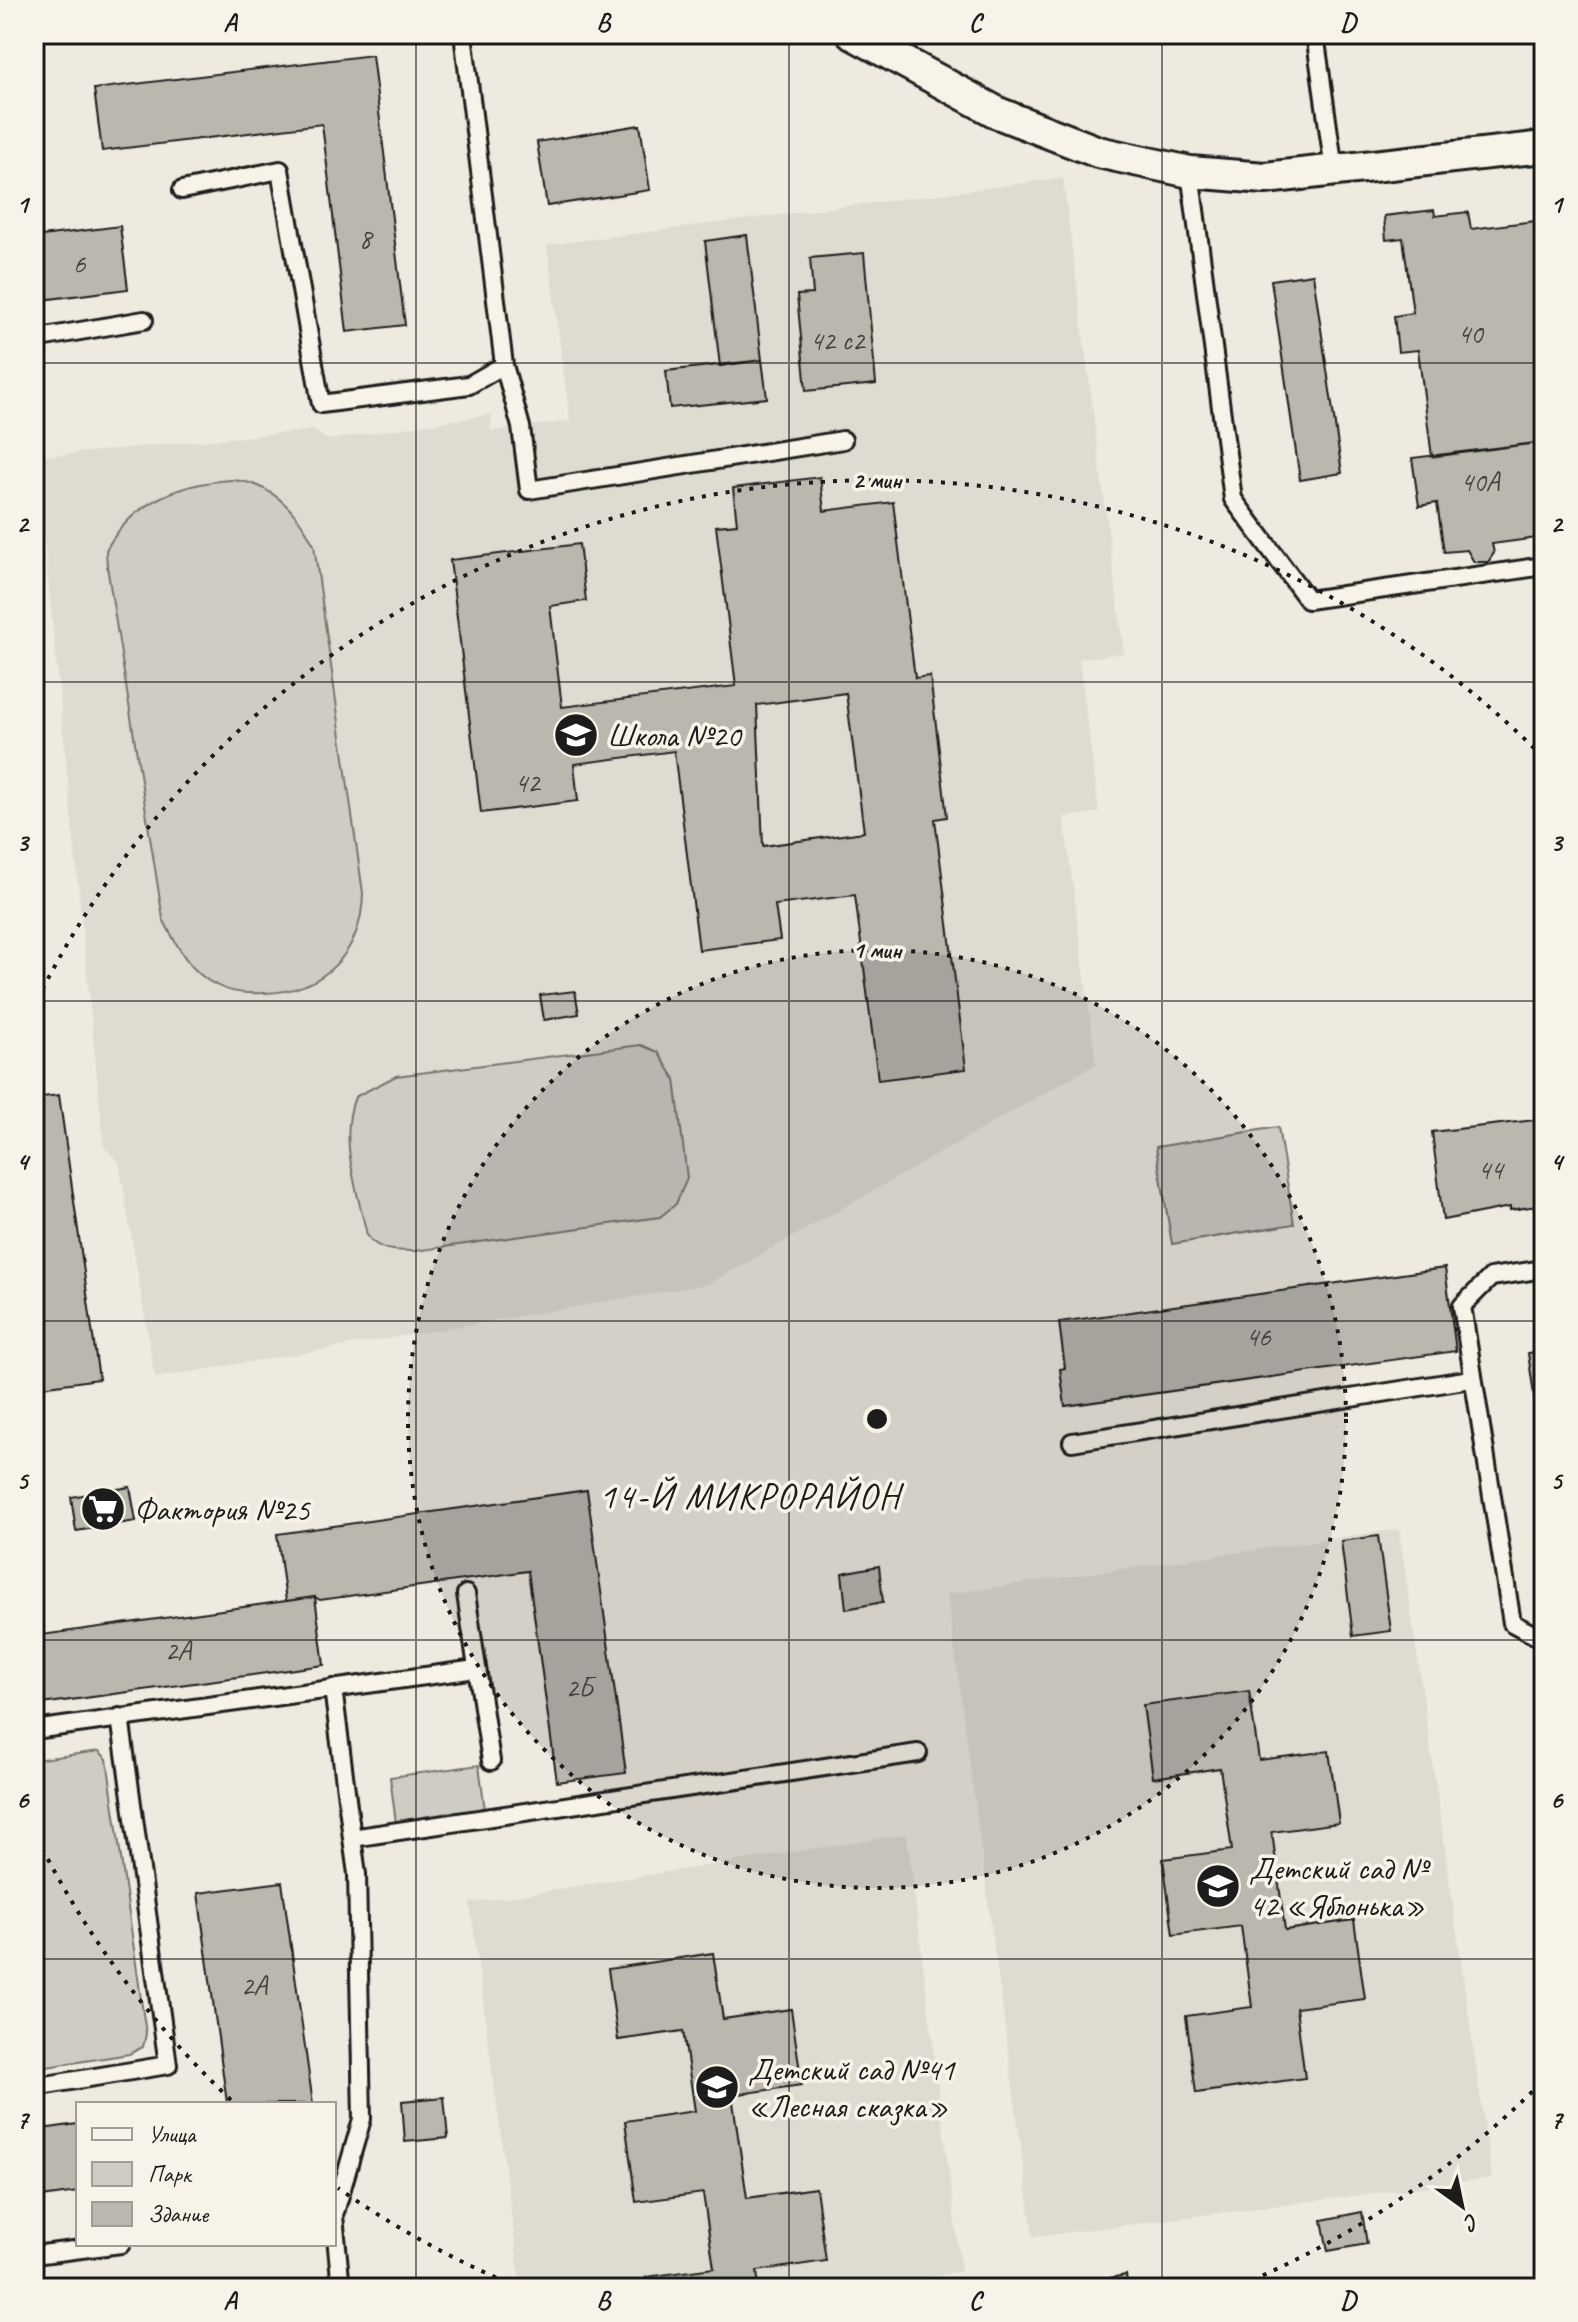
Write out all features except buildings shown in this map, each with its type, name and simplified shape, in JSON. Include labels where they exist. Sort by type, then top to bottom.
[{"type":"street","points":[[853,34],[913,70],[1012,118],[1098,152],[1190,172],[1265,178],[1544,147]]},
{"type":"lane","points":[[463,34],[504,365],[521,427],[529,490],[843,440]]},
{"type":"lane","points":[[1315,34],[1334,170]]},
{"type":"lane","points":[[182,190],[280,170],[321,404],[469,385],[504,365]]},
{"type":"lane","points":[[1190,172],[1233,499],[1308,600],[1544,566]]},
{"type":"lane","points":[[34,339],[144,320]]},
{"type":"lane","points":[[1544,1269],[1491,1277],[1462,1306],[1471,1379],[1512,1623],[1544,1640]]},
{"type":"lane","points":[[1072,1442],[1471,1379]]},
{"type":"lane","points":[[466,1594],[491,1761]]},
{"type":"lane","points":[[34,1730],[476,1669]]},
{"type":"lane","points":[[333,1688],[357,1874],[362,2119],[336,2209]]},
{"type":"lane","points":[[34,2087],[168,2065],[120,1717]]},
{"type":"lane","points":[[352,1838],[918,1753]]},
{"type":"lane","points":[[336,2237],[341,2288]]},
{"type":"lane","points":[[34,2255],[105,2246]]},
{"type":"shaded area","name":"Школа №20","points":[[1063,178],[1124,653],[1079,659],[1099,812],[1064,817],[1096,1064],[709,1284],[155,1378],[119,1162],[104,1147],[36,457],[313,430],[328,440],[492,414],[490,431],[570,421],[547,245]]},
{"type":"shaded area","name":"Детский сад № 42 «Яблонька»","points":[[1399,1529],[1492,2178],[1033,2237],[947,1594]]},
{"type":"shaded area","name":"Детский сад №41 «Лесная сказка»","points":[[907,1834],[961,2271],[921,2279],[922,2288],[521,2288],[470,1903]]},
{"type":"green space","points":[[232,480],[259,486],[271,493],[291,510],[314,545],[363,893],[355,934],[347,951],[335,965],[321,977],[304,985],[264,993],[221,988],[198,973],[184,956],[163,919],[106,550],[129,520],[158,498],[193,486]]},
{"type":"green space","points":[[641,1045],[658,1052],[675,1079],[687,1178],[676,1204],[660,1217],[415,1251],[382,1248],[371,1241],[367,1235],[349,1148],[350,1113],[355,1097],[396,1076]]},
{"type":"green space","points":[[1278,1127],[1294,1224],[1172,1244],[1156,1147]]},
{"type":"green space","points":[[99,1751],[107,1759],[146,2034],[143,2047],[129,2054],[34,2069],[34,1760]]},
{"type":"green space","points":[[479,1765],[485,1810],[396,1823],[390,1777]]},
{"type":"place","name":"Школа №20","points":[[576,735]]},
{"type":"place","name":"Фактория №25","points":[[103,1509]]},
{"type":"place","name":"Детский сад № 42 «Яблонька»","points":[[1218,1886]]},
{"type":"place","name":"Детский сад №41 «Лесная сказка»","points":[[717,2087]]},
{"type":"district","name":"14-Й МИКРОРАЙОН","points":[[750,1495]]}]
